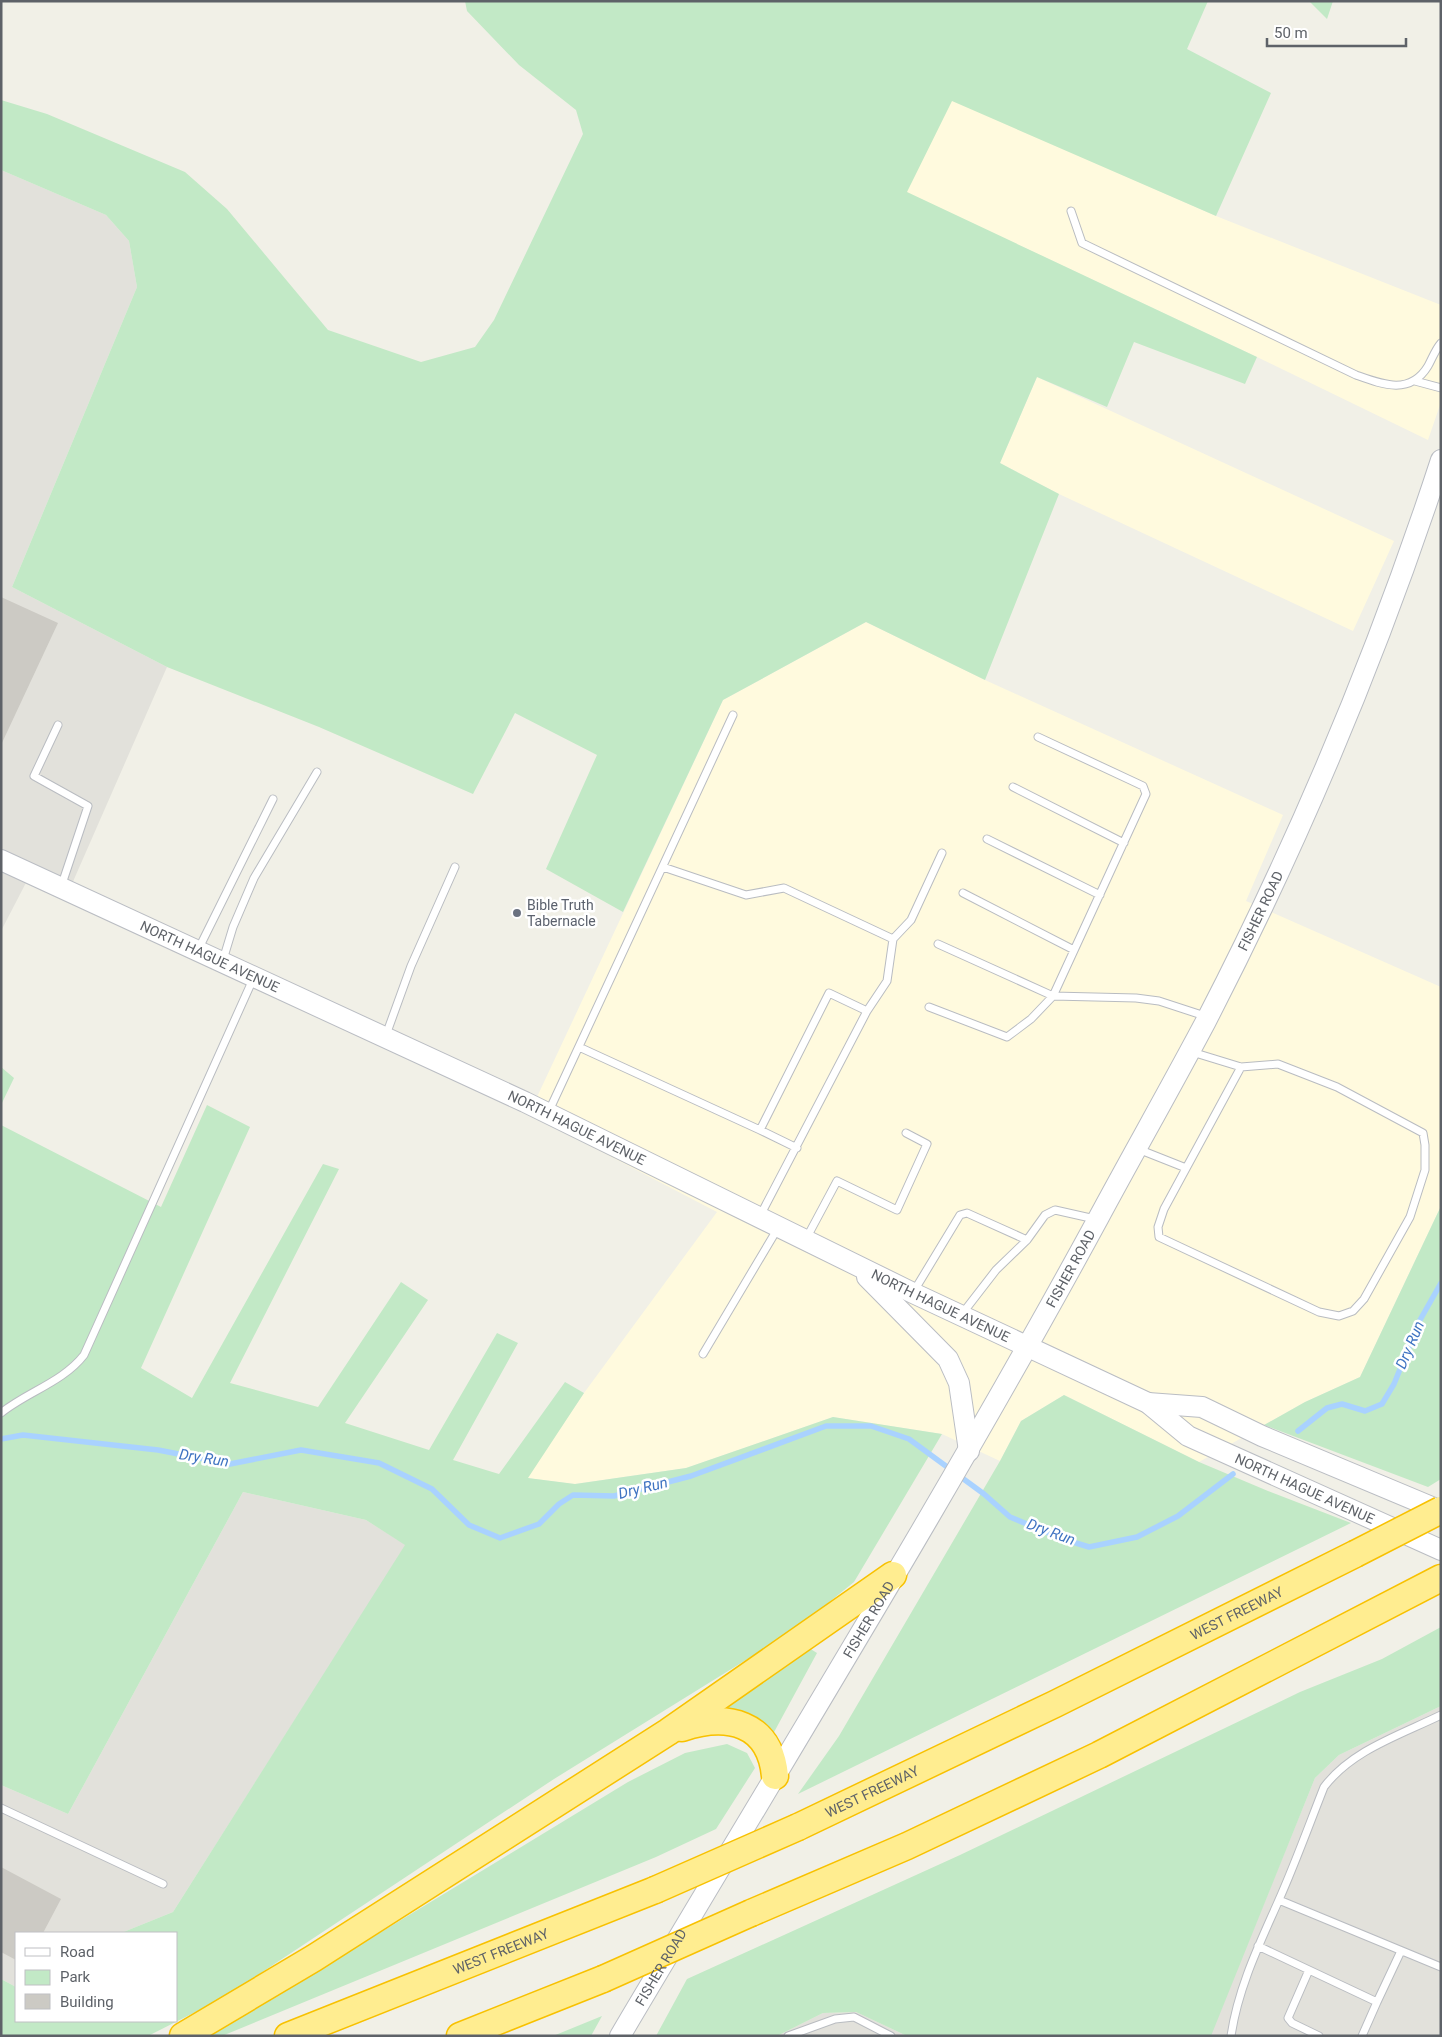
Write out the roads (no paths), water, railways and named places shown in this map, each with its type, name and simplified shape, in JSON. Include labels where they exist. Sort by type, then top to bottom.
[{"type":"highway","name":"WEST FREEWAY","points":[[288,2036],[655,1890],[798,1827],[1055,1704],[1441,1511]]},
{"type":"highway","points":[[182,2036],[314,1958],[668,1732],[893,1575]]},
{"type":"highway","points":[[460,2036],[603,1979],[907,1846],[1099,1754],[1433,1582]]},
{"type":"highway","points":[[668,1732],[714,1720],[741,1725],[753,1731],[770,1751],[775,1776]]},
{"type":"main road","name":"FISHER ROAD","points":[[620,2036],[893,1575],[969,1451],[1190,1052],[1287,854],[1379,639],[1408,561],[1441,460]]},
{"type":"main road","name":"NORTH HAGUE AVENUE","points":[[1,860],[548,1113],[913,1293],[1148,1403],[1188,1436],[1441,1550]]},
{"type":"main road","points":[[852,1262],[948,1359],[958,1383],[969,1451]]},
{"type":"main road","name":"NORTH HAGUE AVENUE","points":[[1148,1403],[1202,1407],[1262,1436],[1441,1511]]},
{"type":"lane","points":[[1071,211],[1082,243],[1356,375],[1381,384],[1399,387],[1415,381],[1427,368],[1441,343]]},
{"type":"lane","points":[[1415,381],[1441,388]]},
{"type":"lane","points":[[548,1113],[733,715]]},
{"type":"lane","points":[[58,725],[34,776],[88,806],[60,887]]},
{"type":"lane","points":[[929,1007],[1007,1037],[1031,1019],[1054,996],[1146,794],[1143,786],[1038,737]]},
{"type":"lane","points":[[223,962],[233,927],[254,878],[317,772]]},
{"type":"lane","points":[[1013,787],[1124,843]]},
{"type":"lane","points":[[198,951],[273,799]]},
{"type":"lane","points":[[987,839],[1100,895]]},
{"type":"lane","points":[[760,1216],[867,1011],[887,982],[893,939],[912,920],[942,853]]},
{"type":"lane","points":[[385,1037],[411,966],[455,867]]},
{"type":"lane","points":[[663,867],[746,895],[784,888],[893,939]]},
{"type":"lane","points":[[963,893],[1074,950]]},
{"type":"lane","points":[[938,944],[1054,996],[1151,1000],[1208,1017]]},
{"type":"lane","points":[[1,1413],[17,1400],[63,1375],[76,1365],[84,1355],[254,977]]},
{"type":"lane","points":[[760,1130],[829,992],[867,1011]]},
{"type":"lane","points":[[579,1047],[797,1148]]},
{"type":"lane","points":[[1190,1052],[1241,1067],[1278,1064],[1337,1087],[1422,1133],[1425,1145],[1425,1170],[1410,1217],[1364,1299],[1353,1311],[1339,1316],[1319,1312],[1159,1237],[1158,1227],[1164,1209],[1241,1067]]},
{"type":"lane","points":[[806,1239],[837,1181],[897,1210],[927,1144],[906,1133]]},
{"type":"lane","points":[[1137,1148],[1186,1168]]},
{"type":"lane","points":[[961,1316],[996,1270],[1027,1240],[1045,1215],[1055,1210],[1098,1219]]},
{"type":"lane","points":[[913,1293],[960,1215],[967,1213],[1027,1240]]},
{"type":"lane","points":[[703,1354],[779,1226]]},
{"type":"lane","points":[[1231,2036],[1238,2003],[1258,1946],[1279,1900],[1324,1787],[1336,1771],[1354,1756],[1441,1715]]},
{"type":"lane","points":[[1,1808],[163,1884]]},
{"type":"lane","points":[[1279,1900],[1441,1968]]},
{"type":"lane","points":[[1258,1946],[1377,2002]]},
{"type":"lane","points":[[1362,2036],[1401,1951]]},
{"type":"lane","points":[[1309,1970],[1288,2018],[1292,2023],[1319,2036]]},
{"type":"lane","points":[[788,2036],[835,2019],[854,2017],[891,2036]]},
{"type":"waterway","name":"Dry Run","points":[[1298,1431],[1327,1408],[1342,1404],[1365,1411],[1382,1404],[1394,1384],[1420,1320],[1441,1283]]},
{"type":"waterway","name":"Dry Run","points":[[1,1439],[23,1435],[158,1450],[230,1464],[301,1450],[379,1463],[432,1489],[469,1525],[500,1538],[539,1524],[559,1504],[573,1495],[614,1496],[691,1476],[826,1426],[871,1426],[909,1439],[984,1494],[1010,1517],[1063,1539],[1089,1547],[1137,1537],[1178,1516],[1233,1474]]},
{"type":"place","name":"Bible Truth Tabernacle","points":[[517,913]]}]
